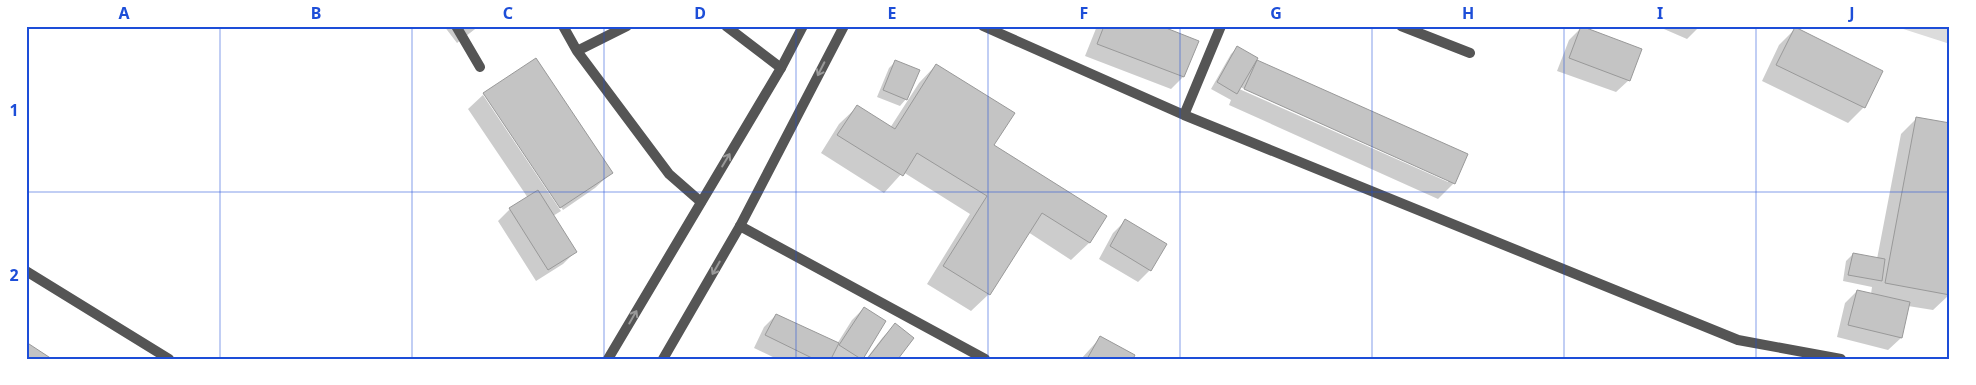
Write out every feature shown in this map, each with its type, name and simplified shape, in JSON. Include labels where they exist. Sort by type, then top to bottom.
[{"type":"street","points":[[456,26],[480,68]]},
{"type":"street","points":[[562,26],[577,51],[668,174],[701,202]]},
{"type":"street","points":[[577,51],[628,26]]},
{"type":"street","points":[[726,26],[781,68]]},
{"type":"street","points":[[608,359],[781,68],[803,26]]},
{"type":"street","points":[[663,359],[740,226],[844,26]]},
{"type":"street","points":[[983,26],[1184,115],[1738,340],[1840,359]]},
{"type":"street","points":[[1184,115],[1221,26]]},
{"type":"street","points":[[1401,26],[1470,53]]},
{"type":"street","points":[[740,226],[985,359]]},
{"type":"street","points":[[26,271],[169,359]]},
{"type":"shaded area","points":[[1894,26],[1950,26],[1950,44]]},
{"type":"building","points":[[1104,26],[1161,26],[1199,41],[1184,77],[1097,44]]},
{"type":"building","points":[[1581,26],[1642,49],[1630,81],[1569,58]]},
{"type":"building","points":[[1795,27],[1883,71],[1865,108],[1776,65]]},
{"type":"building","points":[[1237,46],[1258,58],[1237,94],[1217,82]]},
{"type":"building","points":[[536,58],[613,173],[560,208],[483,93]]},
{"type":"building","points":[[895,60],[920,70],[907,100],[883,90]]},
{"type":"building","points":[[1257,60],[1468,154],[1455,184],[1244,89]]},
{"type":"building","points":[[936,64],[1015,113],[994,145],[1107,216],[1090,243],[1042,213],[990,295],[943,266],[987,196],[917,153],[903,176],[837,135],[857,105],[895,129]]},
{"type":"building","points":[[1916,117],[1950,123],[1950,295],[1885,283]]},
{"type":"building","points":[[538,190],[577,252],[548,270],[509,208]]},
{"type":"building","points":[[1125,219],[1167,244],[1151,271],[1110,246]]},
{"type":"building","points":[[1853,253],[1885,259],[1882,281],[1848,275]]},
{"type":"building","points":[[1857,290],[1910,302],[1902,338],[1848,325]]},
{"type":"building","points":[[864,307],[886,321],[863,359],[861,359],[839,345]]},
{"type":"building","points":[[776,314],[839,343],[831,359],[814,359],[765,335]]},
{"type":"building","points":[[895,323],[914,338],[898,359],[867,359]]},
{"type":"building","points":[[1100,336],[1135,355],[1133,359],[1087,359]]},
{"type":"building","points":[[26,342],[52,359],[26,359]]}]
